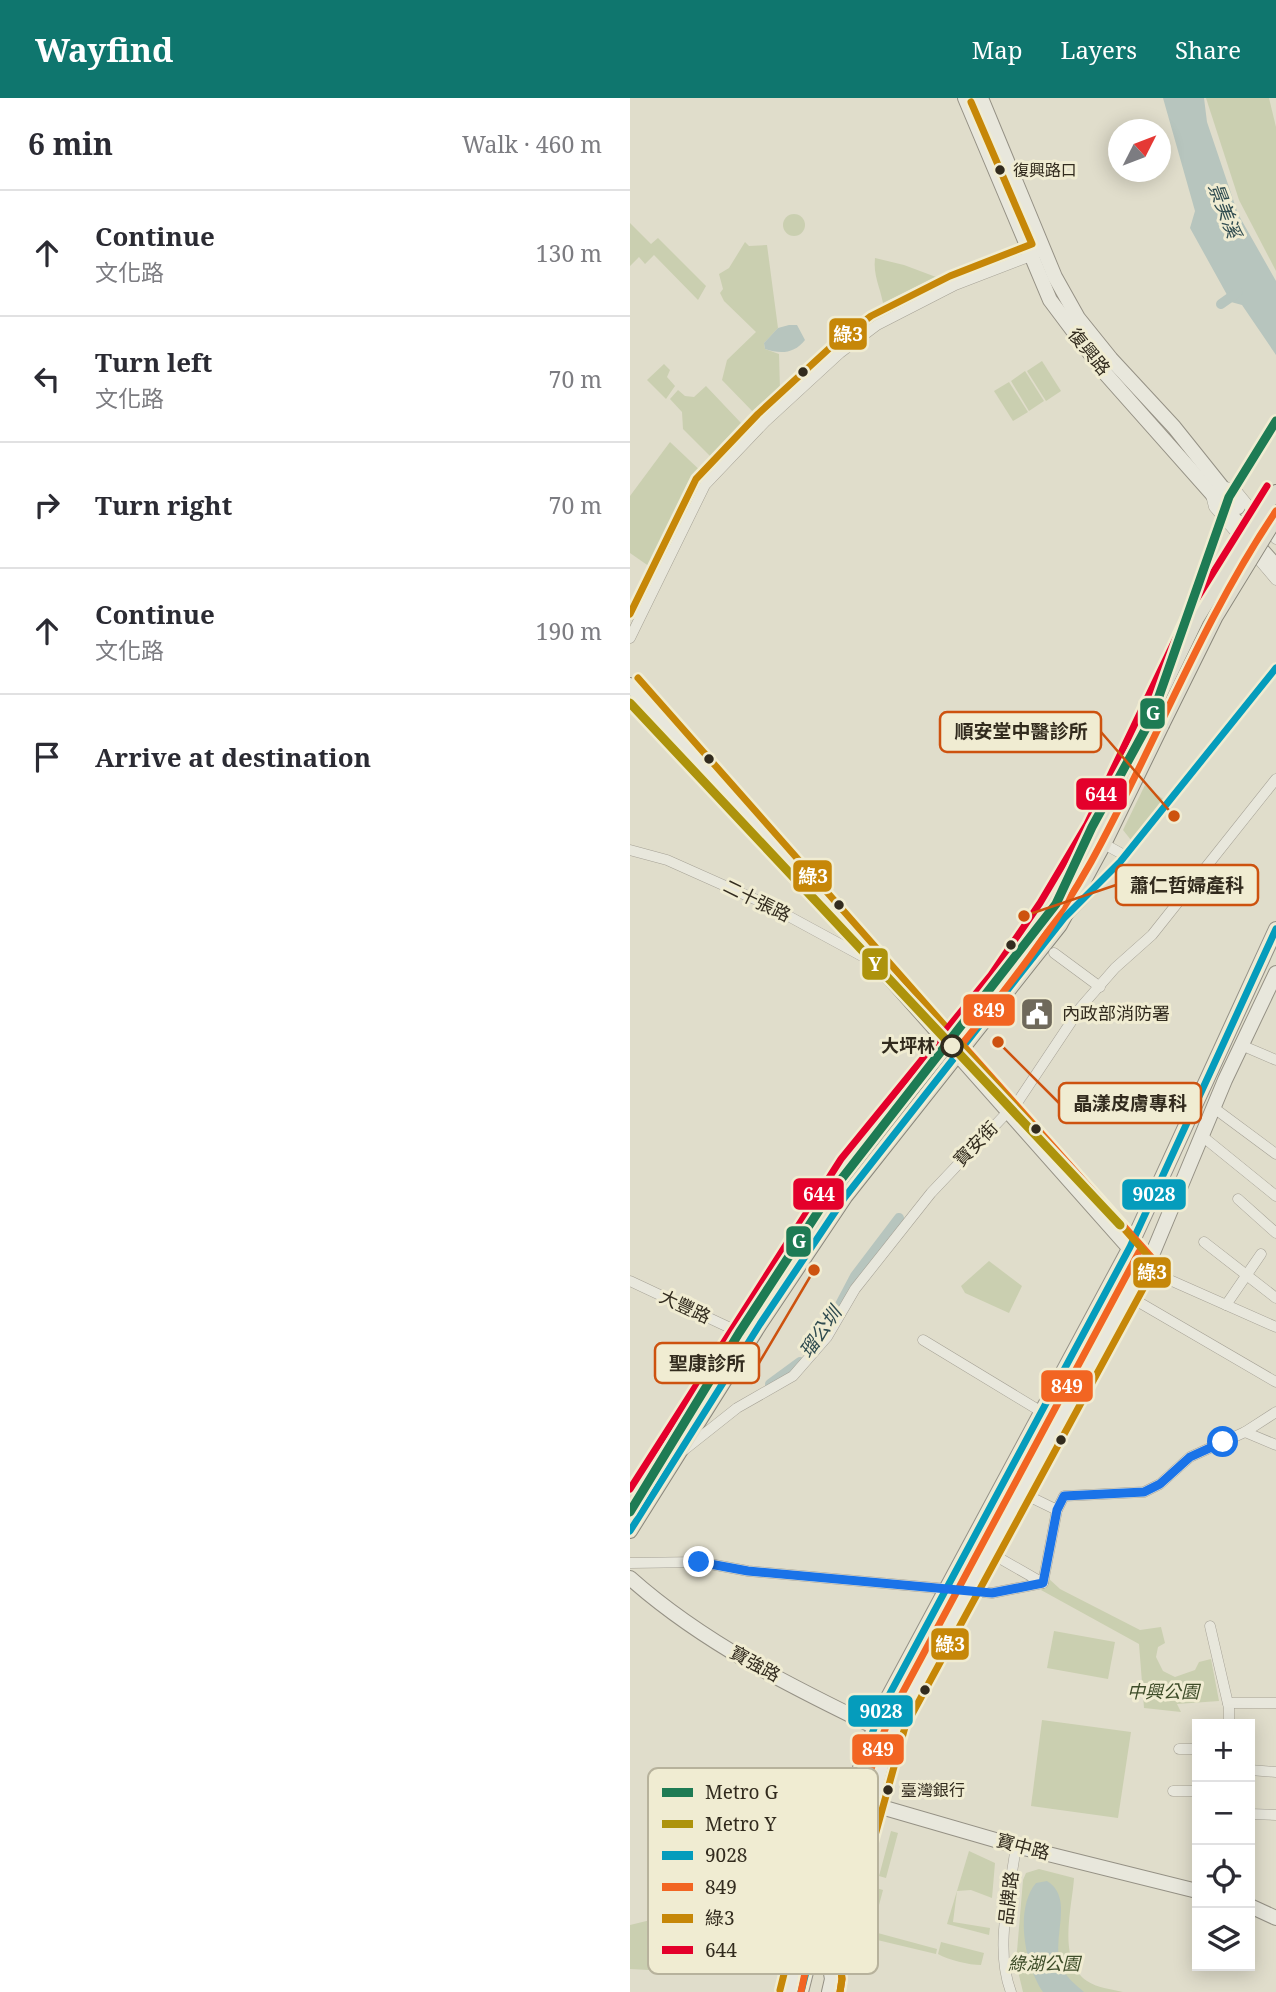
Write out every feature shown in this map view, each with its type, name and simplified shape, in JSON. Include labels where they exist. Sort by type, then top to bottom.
[{"type":"main road","points":[[630,1508],[850,1165],[1065,918],[1216,616],[1272,515],[1276,492]]},
{"type":"main road","points":[[630,1531],[760,1324],[845,1196],[953,1048],[1082,855],[1197,618],[1272,515]]},
{"type":"street","name":"復興路","points":[[965,98],[1029,256],[1050,300],[1077,339],[1211,494],[1222,501],[1276,566]]},
{"type":"street","name":"復興路","points":[[981,98],[1055,277],[1078,318],[1111,359],[1171,422],[1276,552]]},
{"type":"street","points":[[630,638],[705,485],[765,422],[845,349],[877,325],[944,290],[1046,250]]},
{"type":"street","points":[[1225,487],[1234,489],[1276,539]]},
{"type":"street","points":[[1211,494],[1214,507],[1276,580]]},
{"type":"street","points":[[1065,918],[1124,855],[1276,668]]},
{"type":"street","points":[[630,685],[1146,1267],[1276,1327]]},
{"type":"street","name":"寶安街","points":[[681,1452],[737,1408],[793,1376],[827,1337],[855,1289],[931,1192],[1019,1100],[1081,1007],[1115,968],[1152,935],[1276,779]]},
{"type":"street","points":[[1082,855],[1090,859],[1104,844],[1124,855]]},
{"type":"street","name":"二十張路","points":[[630,850],[667,860],[768,905],[878,965]]},
{"type":"street","points":[[859,1768],[873,1726],[1130,1247],[1276,929]]},
{"type":"street","points":[[1054,953],[1100,987]]},
{"type":"street","points":[[878,1778],[891,1735],[987,1551],[1146,1267],[1167,1224],[1213,1108],[1276,973]]},
{"type":"street","points":[[1241,1045],[1276,1060]]},
{"type":"street","points":[[1213,1108],[1274,1148]]},
{"type":"street","points":[[1202,1136],[1276,1196]]},
{"type":"street","points":[[1238,1199],[1276,1234]]},
{"type":"street","points":[[1204,1242],[1276,1297]]},
{"type":"street","points":[[1226,1305],[1261,1254]]},
{"type":"street","name":"大豐路","points":[[630,1281],[741,1333]]},
{"type":"street","points":[[1130,1297],[1276,1382]]},
{"type":"street","points":[[923,1340],[1060,1423]]},
{"type":"street","points":[[1043,1583],[1057,1510],[1064,1496],[1144,1492],[1160,1484],[1190,1457],[1245,1432],[1276,1412]]},
{"type":"street","points":[[1245,1432],[1276,1445]]},
{"type":"street","points":[[1020,1493],[1057,1510]]},
{"type":"street","points":[[987,1551],[1043,1583]]},
{"type":"street","points":[[630,1563],[699,1562],[748,1571],[966,1592],[992,1593],[1043,1583]]},
{"type":"street","name":"寶強路","points":[[630,1578],[682,1620],[737,1656],[891,1735]]},
{"type":"street","points":[[1210,1626],[1228,1703],[1229,1719]]},
{"type":"street","points":[[1228,1703],[1276,1703]]},
{"type":"street","points":[[1179,1749],[1192,1749]]},
{"type":"street","points":[[1255,1770],[1276,1772]]},
{"type":"street","points":[[1173,1791],[1192,1791]]},
{"type":"street","name":"寶中路","points":[[878,1806],[1016,1846],[1192,1890]]},
{"type":"street","points":[[1255,1814],[1276,1815]]},
{"type":"street","name":"品牌路","points":[[1011,1992],[1005,1976],[1004,1941],[1016,1846]]},
{"type":"street","points":[[1254,1908],[1276,1918]]},
{"type":"street","points":[[790,1992],[794,1974]]},
{"type":"street","points":[[801,1992],[805,1974]]},
{"type":"street","points":[[820,1992],[825,1974]]},
{"type":"street","points":[[829,1992],[831,1974]]},
{"type":"green space","points":[[1206,98],[1269,98],[1276,127],[1276,271],[1239,200]]},
{"type":"green space","points":[[794,214],[802,217],[805,225],[802,233],[794,236],[786,233],[783,225],[786,217]]},
{"type":"green space","points":[[630,223],[651,244],[658,238],[706,286],[698,300],[654,255],[645,264],[639,257],[630,266]]},
{"type":"green space","points":[[745,242],[749,246],[767,245],[778,328],[764,343],[765,349],[779,354],[780,390],[755,414],[722,380],[727,360],[756,332],[724,301],[720,293],[723,289],[719,274],[729,268]]},
{"type":"green space","points":[[875,258],[904,265],[936,277],[883,303]]},
{"type":"green space","points":[[1042,361],[1061,391],[1046,401],[1027,371]]},
{"type":"green space","points":[[664,364],[670,370],[667,377],[675,386],[666,399],[647,380]]},
{"type":"green space","points":[[1025,371],[1044,401],[1029,411],[1011,381]]},
{"type":"green space","points":[[1009,382],[1028,412],[1013,421],[994,391]]},
{"type":"green space","points":[[706,386],[741,423],[710,456],[683,429],[682,412],[670,399],[678,390],[685,396],[694,397]]},
{"type":"green space","points":[[670,442],[705,475],[653,569],[630,553],[630,496]]},
{"type":"green space","points":[[1145,785],[1163,799],[1131,840],[1123,830]]},
{"type":"green space","points":[[989,1261],[1022,1286],[1009,1313],[965,1293],[961,1286]]},
{"type":"green space","name":"中興公園","points":[[1048,1578],[1060,1589],[1140,1630],[1161,1627],[1165,1643],[1158,1647],[1156,1657],[1163,1671],[1175,1677],[1195,1670],[1199,1662],[1211,1659],[1219,1701],[1177,1704],[1181,1712],[1144,1708],[1139,1644],[1041,1590]]},
{"type":"green space","points":[[1054,1631],[1115,1642],[1108,1679],[1047,1668]]},
{"type":"green space","points":[[1042,1720],[1131,1732],[1118,1818],[1031,1806]]},
{"type":"green space","points":[[891,1831],[898,1833],[886,1878],[879,1876]]},
{"type":"green space","points":[[969,1851],[995,1863],[992,1898],[971,1890],[957,1891],[953,1922],[990,1928],[989,1935],[947,1924]]},
{"type":"green space","name":"綠湖公園","points":[[1039,1869],[1074,1878],[1068,1933],[1072,1960],[1078,1972],[1095,1985],[1123,1992],[1023,1992],[1016,1963],[1023,1880],[1026,1873]]},
{"type":"green space","points":[[878,1889],[883,1890],[878,1909]]},
{"type":"green space","points":[[648,1921],[648,1970],[630,1969],[630,1925]]},
{"type":"green space","points":[[878,1933],[937,1949],[936,1954],[878,1940]]},
{"type":"green space","points":[[941,1942],[984,1953],[981,1965],[959,1962],[938,1954]]},
{"type":"water","name":"景美溪","points":[[1163,98],[1204,98],[1207,122],[1238,214],[1276,281],[1276,355],[1242,305],[1231,302],[1190,228],[1195,211]]},
{"type":"water","points":[[797,325],[805,340],[801,345],[786,352],[765,349],[764,343],[778,328]]},
{"type":"water","points":[[1047,1881],[1060,1898],[1058,1945],[1062,1968],[1084,1992],[1043,1992],[1031,1968],[1024,1937],[1025,1907],[1036,1883]]},
{"type":"waterway","points":[[1221,304],[1238,292]]},
{"type":"waterway","name":"瑠公圳","points":[[834,1316],[855,1276],[899,1218]]},
{"type":"waterway","name":"瑠公圳","points":[[770,1384],[800,1362]]},
{"type":"metro line","name":"G","points":[[630,1512],[739,1333],[829,1195],[1056,904],[1092,827],[1151,719],[1229,497],[1276,421]]},
{"type":"metro line","name":"Y","points":[[630,703],[1120,1225]]},
{"type":"transit line","name":"綠3","points":[[630,614],[696,479],[758,414],[833,345],[871,316],[950,276],[1032,244],[971,102]]},
{"type":"transit line","name":"644","points":[[630,1489],[841,1159],[991,975],[1040,903],[1087,824],[1188,613],[1267,486]]},
{"type":"transit line","name":"849","points":[[1154,1260],[962,1044],[1031,956],[1077,886],[1114,818],[1224,596],[1276,511]]},
{"type":"transit line","name":"9028","points":[[630,1531],[760,1324],[845,1197],[1064,918],[1120,862],[1276,668]]},
{"type":"transit line","name":"綠3","points":[[638,678],[1156,1265],[905,1727],[878,1825]]},
{"type":"transit line","name":"9028","points":[[860,1768],[879,1714],[1130,1247],[1276,929]]},
{"type":"transit line","name":"849","points":[[871,1768],[889,1718],[1139,1252]]},
{"type":"transit line","name":"綠3","points":[[780,1990],[784,1974]]},
{"type":"transit line","name":"849","points":[[801,1992],[805,1974]]},
{"type":"transit line","name":"9028","points":[[801,1992],[806,1974]]},
{"type":"transit line","name":"849","points":[[840,1992],[841,1974]]},
{"type":"transit line","name":"綠3","points":[[840,1992],[841,1974]]},
{"type":"place","name":"復興路口","points":[[1000,170]]},
{"type":"place","name":"順安堂中醫診所","points":[[1174,816]]},
{"type":"place","name":"蕭仁哲婦產科","points":[[1024,916]]},
{"type":"place","name":"內政部消防署","points":[[1037,1014]]},
{"type":"place","name":"晶漾皮膚專科","points":[[998,1042]]},
{"type":"place","name":"大坪林","points":[[952,1046]]},
{"type":"place","name":"聖康診所","points":[[814,1270]]},
{"type":"place","name":"臺灣銀行","points":[[888,1790]]},
{"type":"route","points":[[699,1562],[748,1571],[992,1593],[1043,1583],[1057,1510],[1064,1496],[1135,1495],[1144,1492],[1160,1484],[1190,1457],[1223,1442]]}]
